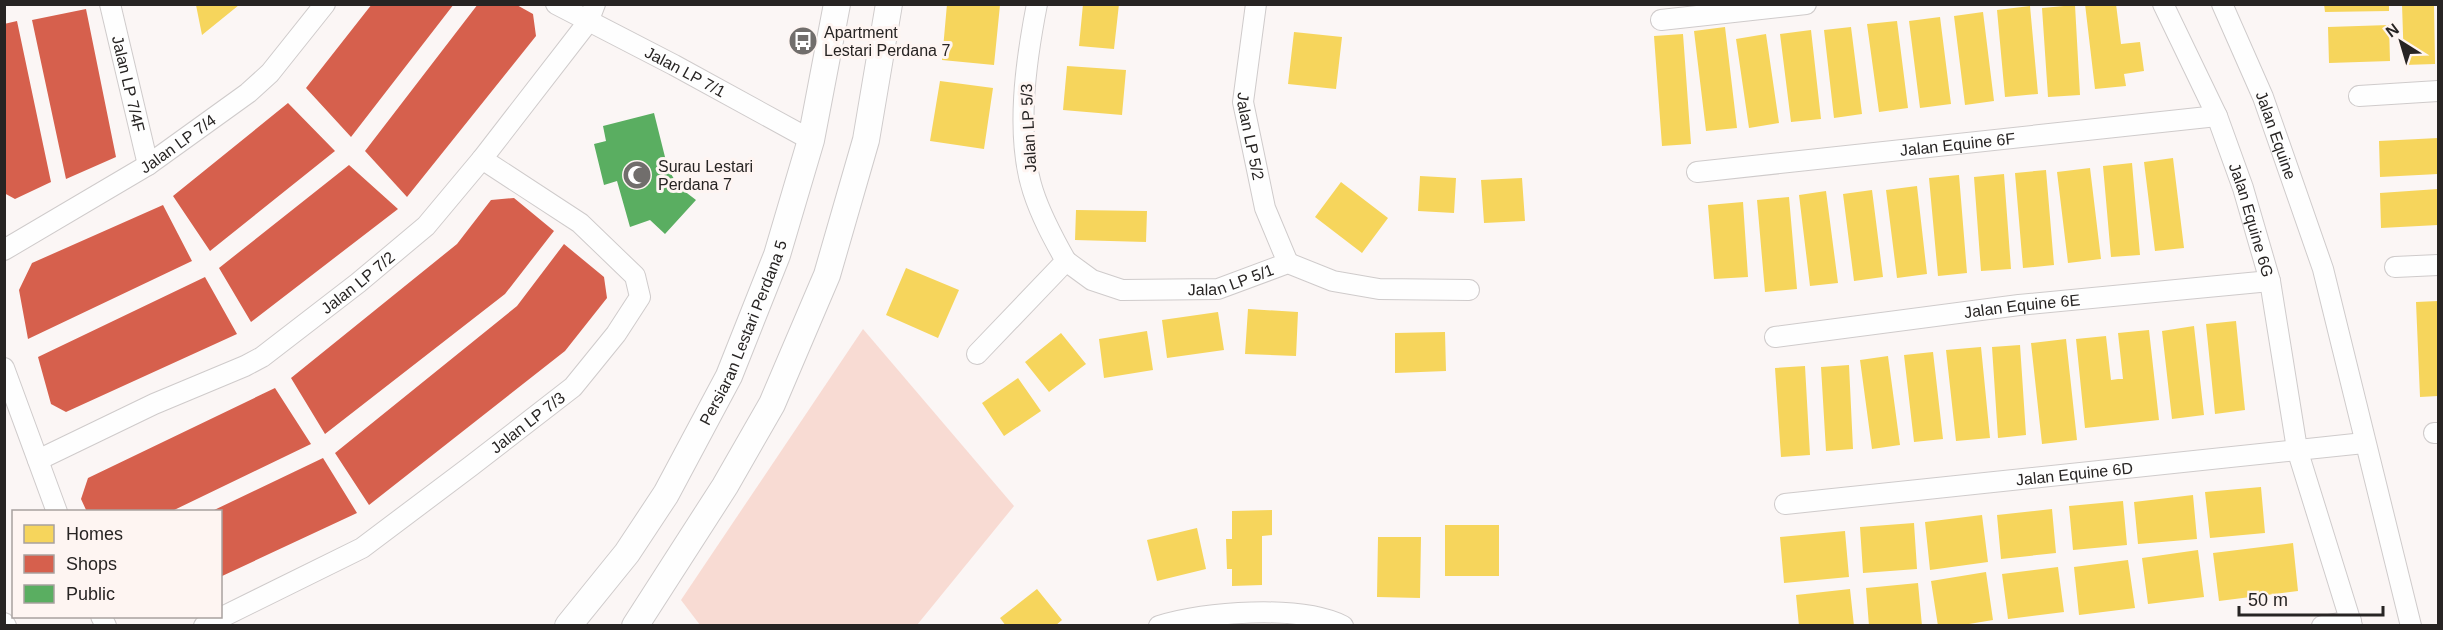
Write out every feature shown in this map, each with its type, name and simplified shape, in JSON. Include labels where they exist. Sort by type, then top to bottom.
[{"type":"main road","name":"Persiaran Lestari Perdana 5","points":[[568,626],[627,553],[666,494],[729,376],[777,255],[812,140],[837,4]]},
{"type":"main road","points":[[641,623],[725,486],[771,404],[827,275],[866,140],[889,4]]},
{"type":"street","name":"Jalan LP 7/4F","points":[[110,4],[148,165]]},
{"type":"street","name":"Jalan LP 7/4","points":[[4,250],[148,165],[248,93],[270,73],[325,4]]},
{"type":"street","name":"Jalan LP 7/1","points":[[556,4],[591,13],[674,65],[812,140]]},
{"type":"street","name":"Jalan LP 5/3","points":[[1037,4],[1026,62],[1027,160],[1032,189],[1044,223],[1066,261]]},
{"type":"street","name":"Jalan LP 5/2","points":[[1256,4],[1243,102],[1265,208],[1287,263]]},
{"type":"street","points":[[1661,20],[1806,4]]},
{"type":"street","name":"Jalan Equine 6G","points":[[2163,4],[2217,116],[2243,188],[2270,281],[2297,449],[2351,623]]},
{"type":"street","name":"Jalan Equine","points":[[2222,4],[2263,97],[2324,269],[2364,442],[2411,626]]},
{"type":"street","name":"Jalan LP 7/2","points":[[38,460],[154,404],[262,357],[358,283],[426,226],[482,159],[591,13]]},
{"type":"street","points":[[2359,96],[2439,91]]},
{"type":"street","name":"Jalan Equine 6F","points":[[1697,172],[2217,116]]},
{"type":"street","name":"Jalan LP 7/3","points":[[222,617],[362,548],[453,480],[573,387],[616,334],[640,297],[635,276],[580,223],[482,159]]},
{"type":"street","name":"Jalan LP 5/1","points":[[1066,261],[1092,280],[1122,290],[1218,288],[1287,263],[1333,281],[1379,289],[1469,290]]},
{"type":"street","points":[[977,354],[1066,261]]},
{"type":"street","points":[[2395,267],[2439,265]]},
{"type":"street","name":"Jalan Equine 6E","points":[[1775,337],[2019,305],[2270,281]]},
{"type":"street","points":[[4,368],[56,510]]},
{"type":"street","name":"Jalan Equine 6D","points":[[1785,504],[2364,442]]},
{"type":"street","points":[[1159,626],[1173,621],[1234,614],[1289,612],[1335,621],[1343,626]]},
{"type":"street","name":"Jalan LP 7/3","points":[[204,626],[220,618]]},
{"type":"street","points":[[2322,626],[2351,623]]},
{"type":"shaded area","points":[[863,329],[1014,506],[917,625],[700,625],[681,600]]},
{"type":"building: Homes","points":[[947,4],[1000,5],[994,65],[942,60]]},
{"type":"building: Homes","points":[[1083,4],[1119,4],[1114,49],[1079,46]]},
{"type":"building: Homes","points":[[2085,4],[2116,4],[2121,44],[2140,42],[2144,71],[2124,74],[2126,86],[2095,89]]},
{"type":"building: Homes","points":[[2324,4],[2389,4],[2389,11],[2325,12]]},
{"type":"building: Homes","points":[[2402,4],[2434,4],[2435,64],[2404,65]]},
{"type":"building: Homes","points":[[196,5],[239,5],[202,35]]},
{"type":"building: Homes","points":[[2075,5],[2080,95],[2048,97],[2042,8]]},
{"type":"building: Homes","points":[[2030,6],[2038,94],[2005,97],[1997,10]]},
{"type":"building: Homes","points":[[1983,12],[1994,101],[1965,105],[1954,16]]},
{"type":"building: Homes","points":[[1940,17],[1951,104],[1920,108],[1909,21]]},
{"type":"building: Homes","points":[[1897,21],[1908,108],[1879,112],[1867,24]]},
{"type":"building: Homes","points":[[2389,25],[2390,61],[2329,63],[2328,27]]},
{"type":"building: Homes","points":[[1725,27],[1737,128],[1706,131],[1694,31]]},
{"type":"building: Homes","points":[[1851,27],[1862,114],[1834,118],[1824,30]]},
{"type":"building: Homes","points":[[1811,30],[1821,119],[1791,122],[1780,34]]},
{"type":"building: Homes","points":[[1294,32],[1342,37],[1336,89],[1288,84]]},
{"type":"building: Homes","points":[[1683,34],[1691,144],[1662,146],[1654,36]]},
{"type":"building: Homes","points":[[1766,34],[1779,123],[1749,128],[1736,39]]},
{"type":"building: Homes","points":[[1067,66],[1126,70],[1122,115],[1063,110]]},
{"type":"building: Homes","points":[[940,81],[993,88],[984,149],[930,141]]},
{"type":"building: Homes","points":[[2438,138],[2438,174],[2380,177],[2379,141]]},
{"type":"building: Homes","points":[[2173,158],[2184,248],[2155,251],[2144,162]]},
{"type":"building: Homes","points":[[2132,163],[2140,255],[2111,257],[2103,166]]},
{"type":"building: Homes","points":[[2090,168],[2101,259],[2068,263],[2057,172]]},
{"type":"building: Homes","points":[[2046,170],[2054,265],[2023,268],[2015,173]]},
{"type":"building: Homes","points":[[2004,174],[2011,269],[1981,271],[1974,177]]},
{"type":"building: Homes","points":[[1959,175],[1967,273],[1938,276],[1929,178]]},
{"type":"building: Homes","points":[[1420,176],[1456,178],[1454,213],[1418,211]]},
{"type":"building: Homes","points":[[1522,178],[1525,221],[1484,223],[1481,180]]},
{"type":"building: Homes","points":[[1341,182],[1388,218],[1362,253],[1315,217]]},
{"type":"building: Homes","points":[[1917,186],[1927,274],[1897,278],[1886,190]]},
{"type":"building: Homes","points":[[2438,189],[2438,225],[2381,228],[2380,193]]},
{"type":"building: Homes","points":[[1872,190],[1883,277],[1854,281],[1843,194]]},
{"type":"building: Homes","points":[[1826,191],[1838,283],[1810,286],[1799,195]]},
{"type":"building: Homes","points":[[1789,197],[1797,289],[1765,292],[1757,200]]},
{"type":"building: Homes","points":[[1743,202],[1748,277],[1714,279],[1708,205]]},
{"type":"building: Homes","points":[[1076,210],[1147,211],[1146,242],[1075,240]]},
{"type":"building: Homes","points":[[906,268],[959,290],[938,338],[886,315]]},
{"type":"building: Homes","points":[[2438,301],[2438,396],[2420,397],[2416,302]]},
{"type":"building: Homes","points":[[1248,309],[1298,312],[1296,356],[1245,354]]},
{"type":"building: Homes","points":[[1218,312],[1224,350],[1167,358],[1162,320]]},
{"type":"building: Homes","points":[[2236,321],[2245,410],[2215,414],[2206,324]]},
{"type":"building: Homes","points":[[2194,326],[2204,415],[2172,419],[2162,331]]},
{"type":"building: Homes","points":[[2149,330],[2159,420],[2085,428],[2076,339],[2106,336],[2111,380],[2123,379],[2118,333]]},
{"type":"building: Homes","points":[[1147,331],[1153,370],[1104,378],[1099,339]]},
{"type":"building: Homes","points":[[1445,332],[1446,371],[1395,373],[1395,333]]},
{"type":"building: Homes","points":[[1061,333],[1086,364],[1049,392],[1025,362]]},
{"type":"building: Homes","points":[[2066,339],[2077,440],[2042,444],[2031,343]]},
{"type":"building: Homes","points":[[2020,345],[2026,435],[1998,438],[1992,347]]},
{"type":"building: Homes","points":[[1981,347],[1990,438],[1956,441],[1946,350]]},
{"type":"building: Homes","points":[[1933,352],[1943,439],[1914,442],[1904,355]]},
{"type":"building: Homes","points":[[1888,356],[1900,445],[1872,449],[1860,360]]},
{"type":"building: Homes","points":[[1849,365],[1853,449],[1826,451],[1821,367]]},
{"type":"building: Homes","points":[[1805,366],[1810,455],[1781,457],[1775,368]]},
{"type":"building: Homes","points":[[1018,378],[1041,411],[1004,436],[982,403]]},
{"type":"building: Homes","points":[[2261,487],[2265,533],[2210,538],[2205,492]]},
{"type":"building: Homes","points":[[2193,495],[2197,539],[2138,544],[2134,502]]},
{"type":"building: Homes","points":[[2123,501],[2127,545],[2073,550],[2069,506]]},
{"type":"building: Homes","points":[[2052,509],[2056,553],[2001,559],[1997,515]]},
{"type":"building: Homes","points":[[1272,510],[1272,535],[1262,536],[1262,585],[1232,586],[1232,569],[1227,569],[1226,539],[1232,539],[1232,511]]},
{"type":"building: Homes","points":[[1982,515],[1988,562],[1930,570],[1925,522]]},
{"type":"building: Homes","points":[[1914,523],[1917,569],[1863,573],[1860,527]]},
{"type":"building: Homes","points":[[1445,525],[1499,525],[1499,576],[1445,576]]},
{"type":"building: Homes","points":[[1197,528],[1206,569],[1157,581],[1147,540]]},
{"type":"building: Homes","points":[[1845,531],[1849,577],[1784,583],[1780,537]]},
{"type":"building: Homes","points":[[1378,537],[1421,537],[1420,598],[1377,597]]},
{"type":"building: Homes","points":[[2293,543],[2298,591],[2219,601],[2213,553]]},
{"type":"building: Homes","points":[[2198,550],[2204,597],[2148,604],[2142,558]]},
{"type":"building: Homes","points":[[2128,560],[2135,608],[2079,615],[2074,567]]},
{"type":"building: Homes","points":[[2058,567],[2064,612],[2008,619],[2002,574]]},
{"type":"building: Homes","points":[[1986,572],[1993,620],[1957,626],[1938,626],[1931,581]]},
{"type":"building: Homes","points":[[1918,583],[1922,626],[1869,626],[1866,588]]},
{"type":"building: Homes","points":[[1037,589],[1062,620],[1055,626],[1006,626],[1000,618]]},
{"type":"building: Homes","points":[[1850,589],[1854,626],[1799,626],[1796,595]]},
{"type":"building: Shops","points":[[372,4],[454,4],[351,137],[306,88]]},
{"type":"building: Shops","points":[[478,4],[515,4],[533,14],[536,36],[407,197],[365,151]]},
{"type":"building: Shops","points":[[86,9],[116,157],[66,179],[32,20]]},
{"type":"building: Shops","points":[[17,21],[51,182],[15,199],[4,193],[4,24]]},
{"type":"building: Shops","points":[[288,103],[335,151],[210,251],[173,196]]},
{"type":"building: Shops","points":[[349,165],[398,209],[251,322],[219,268]]},
{"type":"building: Shops","points":[[514,198],[554,231],[505,294],[325,434],[291,378],[457,244],[491,200]]},
{"type":"building: Shops","points":[[163,205],[192,261],[28,339],[19,290],[32,263]]},
{"type":"building: Shops","points":[[564,244],[604,277],[607,298],[565,351],[369,505],[335,453],[517,306]]},
{"type":"building: Shops","points":[[205,277],[237,334],[66,412],[51,404],[38,357]]},
{"type":"building: Shops","points":[[275,388],[311,444],[174,510],[86,510],[81,499],[88,478]]},
{"type":"building: Shops","points":[[323,458],[357,513],[222,576],[222,510],[214,510]]},
{"type":"building: Public","name":"Surau Lestari Perdana 7","points":[[654,113],[668,169],[679,187],[696,200],[665,234],[650,220],[630,227],[617,181],[604,185],[594,144],[606,141],[603,126]]},
{"type":"place","name":"Apartment Lestari Perdana 7","points":[[803,41]]},
{"type":"place","name":"Surau Lestari Perdana 7","points":[[637,175]]}]
